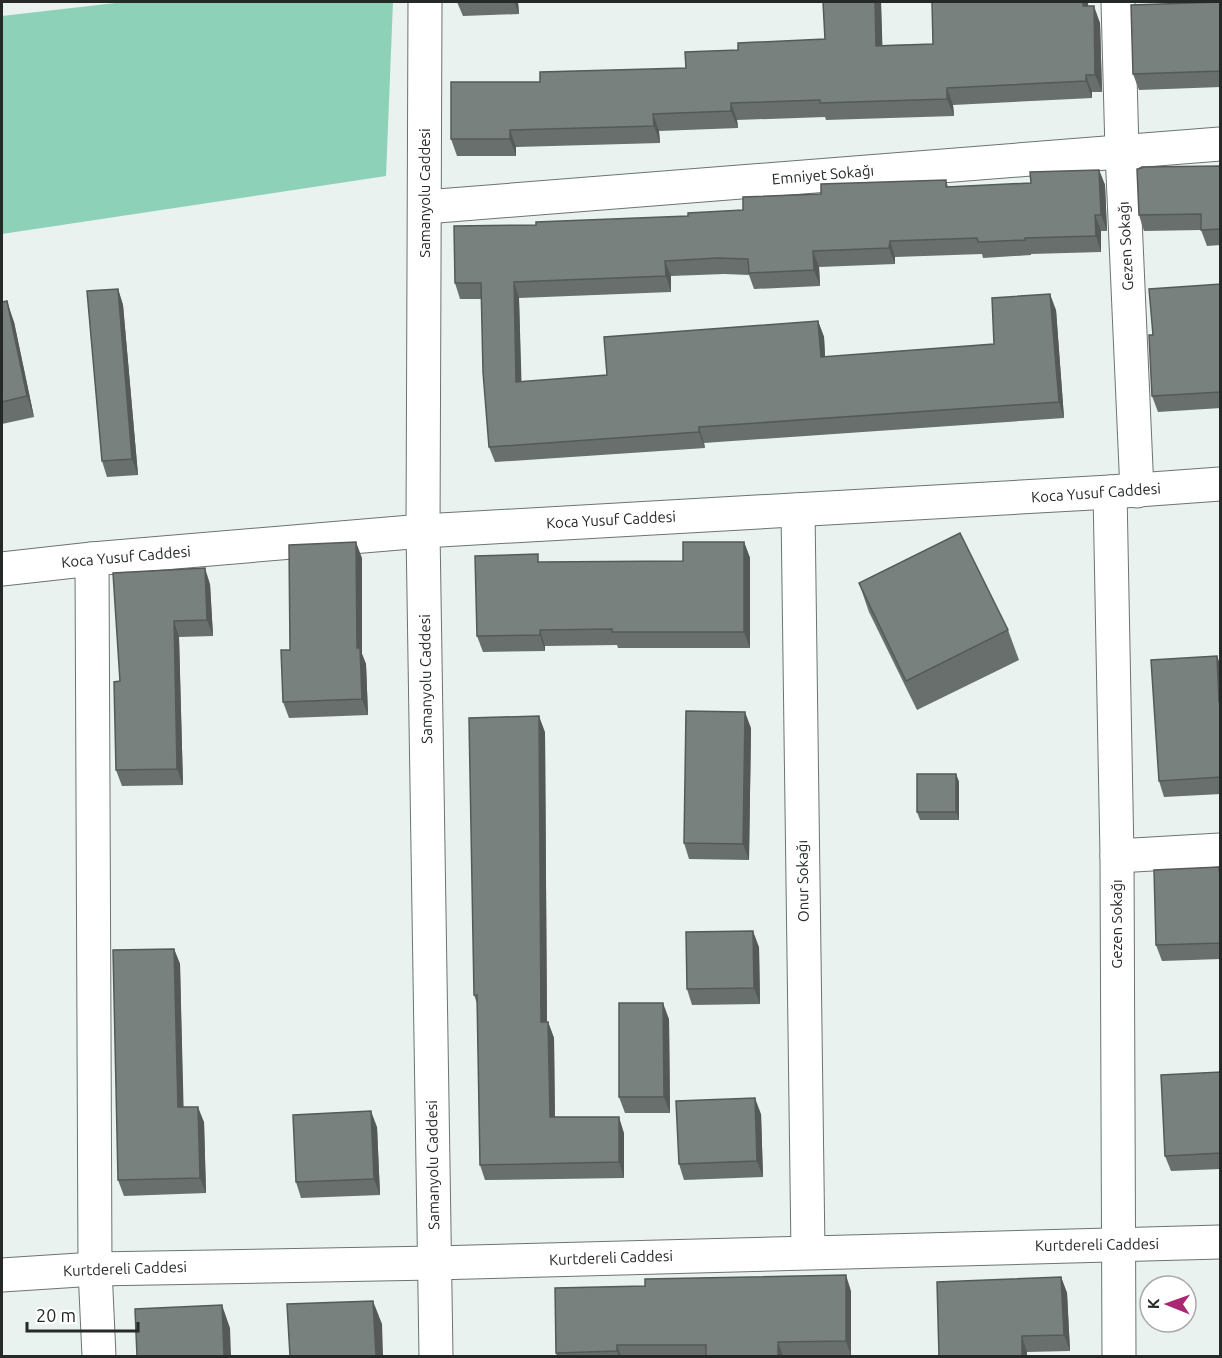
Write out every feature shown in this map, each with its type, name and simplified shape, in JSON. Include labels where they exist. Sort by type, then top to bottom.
[{"type":"street","name":"Samanyolu Caddesi","points":[[425,2],[423,531],[436,1356]]},
{"type":"street","name":"Gezen Sokağı","points":[[1118,2],[1122,151],[1123,491],[1117,856],[1119,1356]]},
{"type":"street","name":"Emniyet Sokağı","points":[[425,207],[1221,144]]},
{"type":"street","name":"Koca Yusuf Caddesi","points":[[2,569],[92,559],[423,531],[1221,484]]},
{"type":"street","name":"Onur Sokağı","points":[[798,510],[808,1252]]},
{"type":"street","points":[[92,559],[95,1269],[99,1356]]},
{"type":"street","points":[[1117,856],[1221,850]]},
{"type":"street","name":"Kurtdereli Caddesi","points":[[2,1275],[95,1269],[434,1263],[1221,1242]]},
{"type":"green space","points":[[124,2],[393,2],[386,176],[2,234],[2,16]]},
{"type":"building","points":[[823,2],[875,2],[876,46],[933,44],[932,2],[1083,2],[1083,6],[1094,6],[1095,75],[1086,75],[1086,81],[947,88],[947,99],[731,103],[731,111],[653,114],[654,126],[510,130],[510,139],[451,139],[451,82],[540,82],[540,72],[686,68],[685,52],[738,50],[738,43],[825,39]]},
{"type":"building","points":[[1221,2],[1221,71],[1133,74],[1131,5]]},
{"type":"building","points":[[1221,166],[1221,229],[1201,230],[1201,214],[1139,215],[1137,169],[1142,167]]},
{"type":"building","points":[[1099,170],[1101,215],[1095,215],[1096,236],[978,242],[977,238],[890,241],[889,248],[813,251],[814,270],[749,273],[748,259],[718,258],[665,261],[666,276],[514,282],[516,382],[607,375],[604,337],[818,321],[821,357],[994,344],[992,298],[1050,294],[1059,402],[699,427],[699,432],[489,447],[483,372],[481,283],[455,283],[454,226],[536,225],[536,222],[688,216],[688,213],[743,210],[743,197],[821,194],[821,184],[946,180],[946,187],[1031,183],[1030,172]]},
{"type":"building","points":[[1221,284],[1221,392],[1152,396],[1149,335],[1153,335],[1149,289]]},
{"type":"building","points":[[118,289],[132,459],[102,461],[87,291]]},
{"type":"building","points":[[7,301],[27,396],[2,402],[2,302]]},
{"type":"building","points":[[960,533],[1008,630],[906,681],[859,583]]},
{"type":"building","points":[[356,542],[357,648],[360,648],[362,699],[283,702],[281,650],[290,650],[289,545]]},
{"type":"building","points":[[683,542],[744,542],[744,632],[540,630],[540,635],[477,636],[475,556],[538,554],[538,562],[683,561]]},
{"type":"building","points":[[205,568],[207,620],[174,621],[177,769],[116,770],[114,682],[120,681],[113,573]]},
{"type":"building","points":[[1217,656],[1219,702],[1221,702],[1221,777],[1159,781],[1151,660]]},
{"type":"building","points":[[686,711],[745,712],[743,844],[684,843]]},
{"type":"building","points":[[539,716],[541,1022],[548,1022],[550,1117],[619,1117],[619,1162],[480,1165],[477,995],[474,995],[469,718]]},
{"type":"building","points":[[917,774],[956,774],[956,812],[917,812]]},
{"type":"building","points":[[1219,867],[1221,943],[1156,945],[1154,870]]},
{"type":"building","points":[[753,931],[754,988],[687,989],[686,932]]},
{"type":"building","points":[[174,949],[178,1107],[198,1107],[200,1178],[118,1180],[113,950]]},
{"type":"building","points":[[619,1003],[663,1003],[664,1097],[619,1097]]},
{"type":"building","points":[[1221,1072],[1221,1153],[1165,1156],[1161,1075]]},
{"type":"building","points":[[755,1098],[757,1161],[679,1164],[676,1101]]},
{"type":"building","points":[[371,1111],[374,1179],[296,1182],[293,1115]]},
{"type":"building","points":[[846,1275],[846,1341],[778,1342],[778,1356],[706,1356],[706,1345],[617,1345],[617,1351],[556,1353],[555,1288],[645,1286],[645,1279]]},
{"type":"building","points":[[1061,1277],[1064,1335],[1022,1336],[1022,1356],[939,1356],[937,1282]]},
{"type":"building","points":[[373,1301],[376,1356],[290,1356],[287,1304]]},
{"type":"building","points":[[222,1305],[224,1356],[137,1356],[135,1309]]}]
